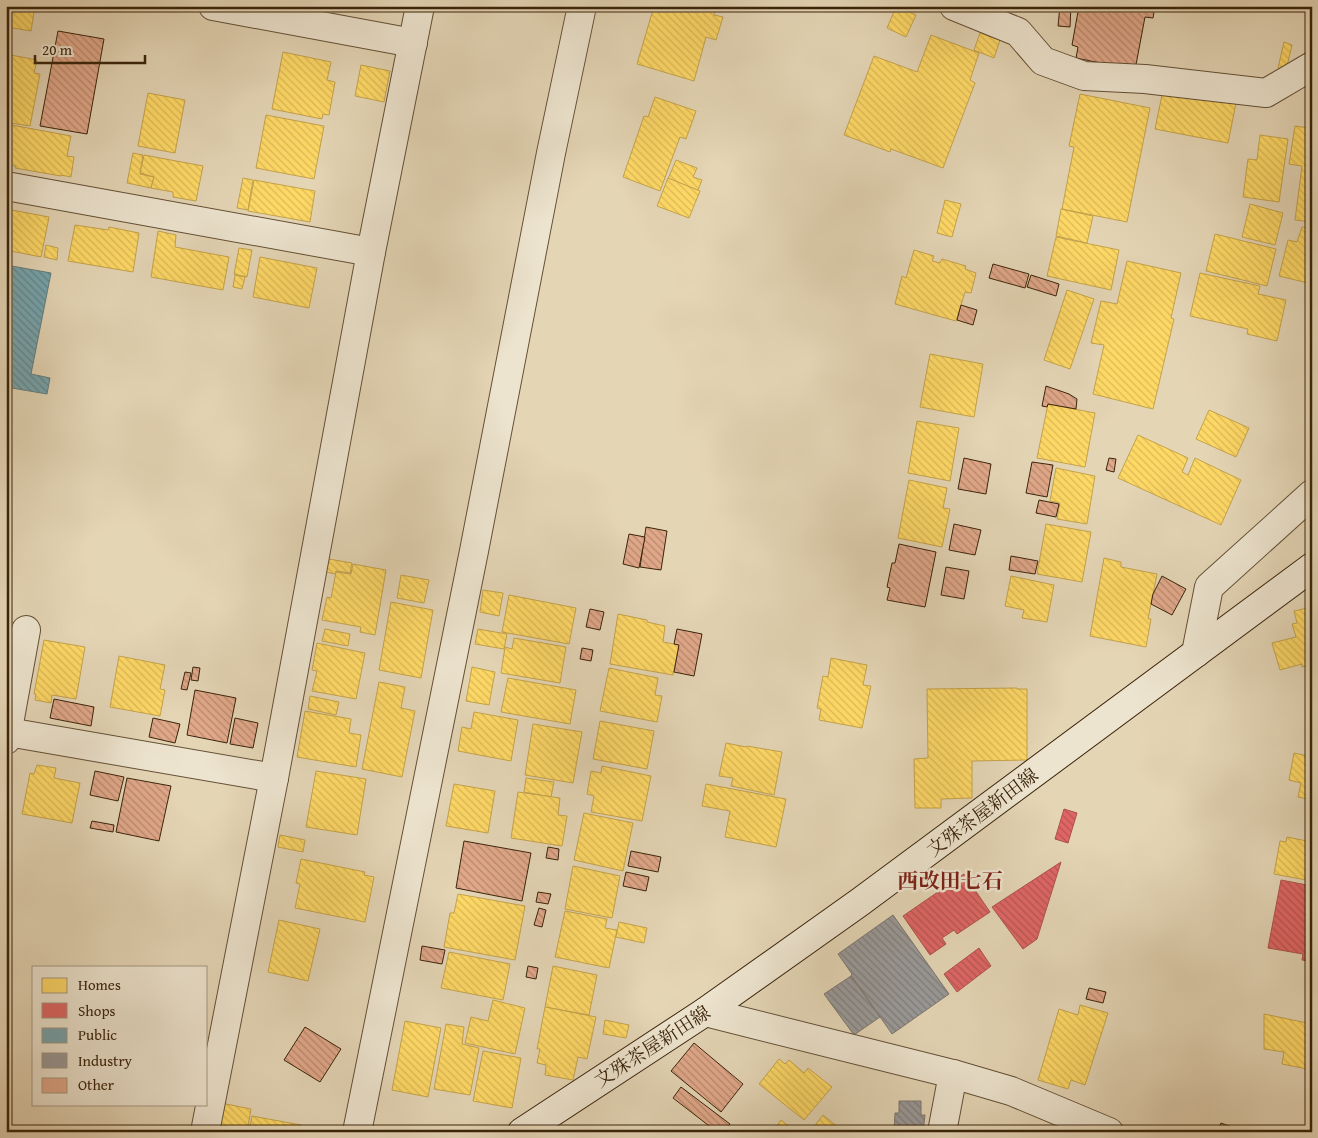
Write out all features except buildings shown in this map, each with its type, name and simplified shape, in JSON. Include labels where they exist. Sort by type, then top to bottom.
[{"type":"street","points":[[213,6],[413,42]]},
{"type":"street","points":[[205,1132],[274,778],[371,252],[420,6]]},
{"type":"street","points":[[357,1132],[472,560],[551,153],[582,6]]},
{"type":"street","points":[[954,6],[1018,32],[1043,61],[1084,76],[1145,80],[1266,93],[1312,66]]},
{"type":"street","points":[[6,186],[371,252]]},
{"type":"street","points":[[1196,653],[1209,587],[1312,494]]},
{"type":"street","name":"文殊茶屋新田線","points":[[522,1132],[705,1012],[860,902],[1312,567]]},
{"type":"street","points":[[26,630],[7,736],[274,778]]},
{"type":"street","points":[[705,1012],[953,1074],[1011,1092],[1108,1132]]},
{"type":"street","points":[[942,1132],[953,1074]]},
{"type":"district","name":"西改田七石","points":[[950,880]]}]
